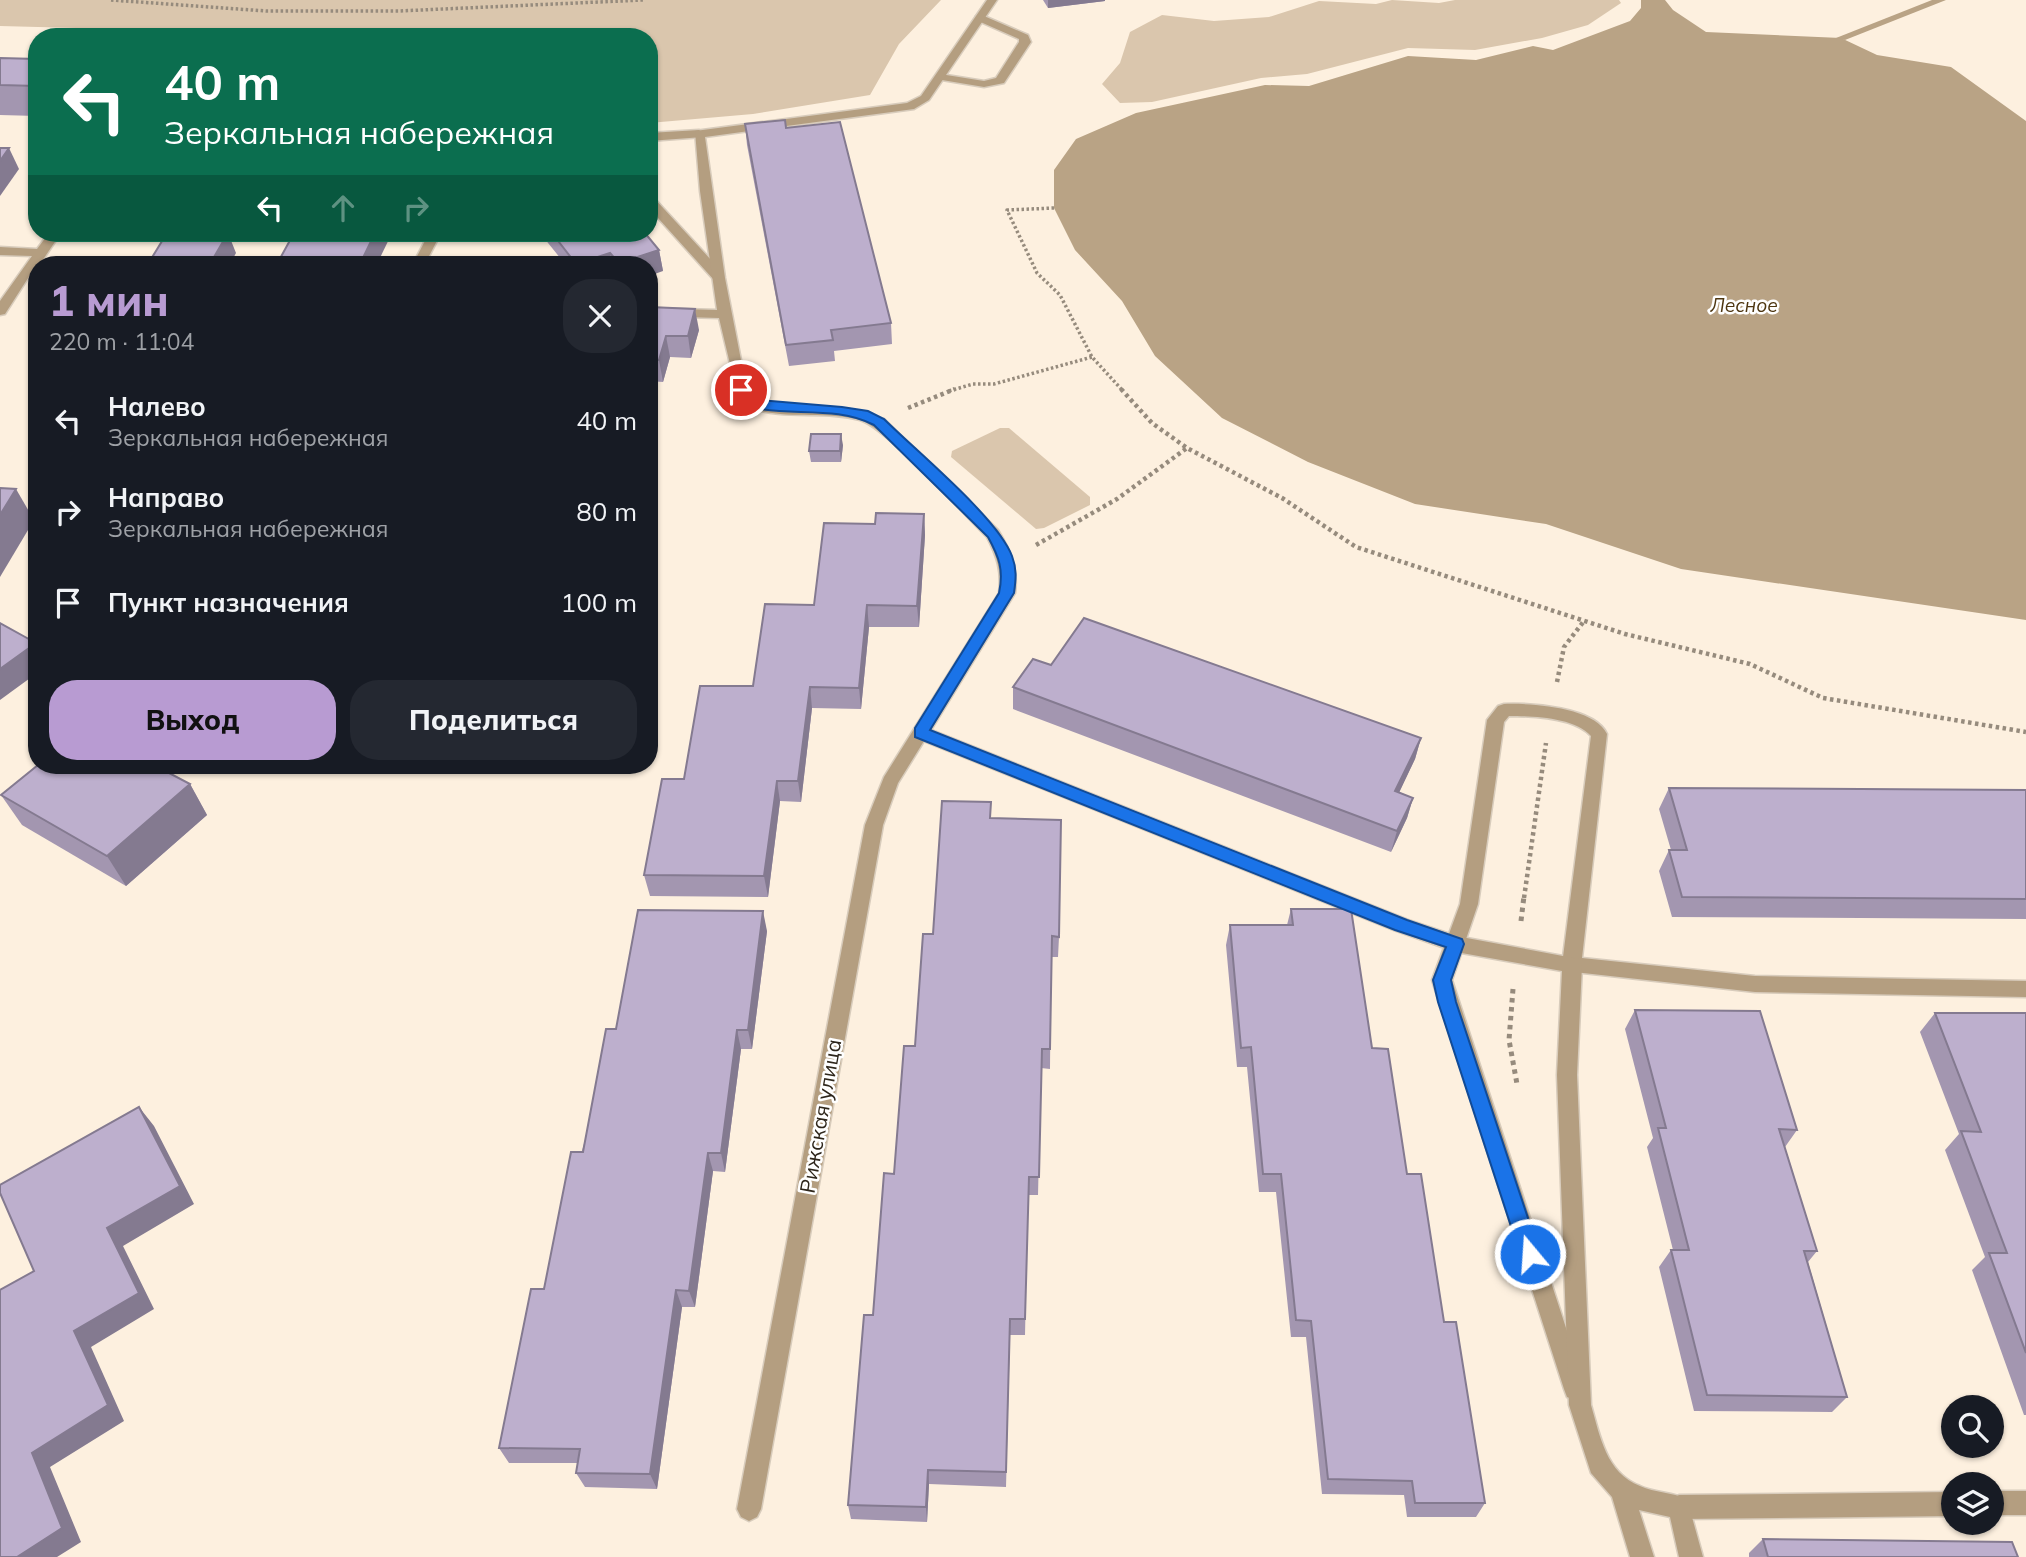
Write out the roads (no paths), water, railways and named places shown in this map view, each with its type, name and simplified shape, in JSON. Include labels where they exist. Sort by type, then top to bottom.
[{"type":"street","points":[[658,136],[699,134],[910,106],[925,98],[992,0]]},
{"type":"street","points":[[940,77],[984,84],[1000,81],[1025,42],[1024,37],[979,18]]},
{"type":"street","points":[[658,312],[725,314],[699,134]]},
{"type":"street","points":[[658,210],[719,277]]},
{"type":"street","points":[[39,256],[49,242]]},
{"type":"street","points":[[0,251],[41,253]]},
{"type":"street","points":[[0,311],[28,271]]},
{"type":"street","name":"Рижская улица","points":[[725,314],[741,390],[754,404],[864,414],[879,422],[993,534],[1005,555],[1010,573],[1007,593],[890,782],[874,825],[749,1509]]},
{"type":"street","points":[[1580,1405],[1567,1075],[1572,965],[1600,740],[1596,729],[1583,722],[1520,709],[1504,710],[1496,720],[1469,904],[1442,980],[1447,1002],[1598,1464],[1604,1476],[1622,1492],[1649,1503],[1679,1507],[1941,1504]]},
{"type":"street","points":[[920,733],[1401,925],[1456,944],[1572,965],[1755,984],[2026,989]]},
{"type":"street","points":[[1622,1492],[1642,1557]]},
{"type":"street","points":[[2004,1503],[2026,1503]]},
{"type":"street","points":[[1679,1507],[1691,1557]]},
{"type":"water","name":"Лесное","points":[[1641,0],[1665,0],[1673,10],[1706,32],[1841,38],[1877,55],[1951,67],[2026,121],[2026,620],[1681,569],[1546,524],[1415,504],[1308,462],[1222,418],[1155,356],[1122,301],[1075,250],[1054,208],[1054,170],[1076,139],[1136,113],[1265,85],[1309,86],[1408,56],[1476,60],[1533,46],[1553,50],[1630,21],[1641,8]]},
{"type":"waterway","points":[[1841,38],[1941,0]]}]
